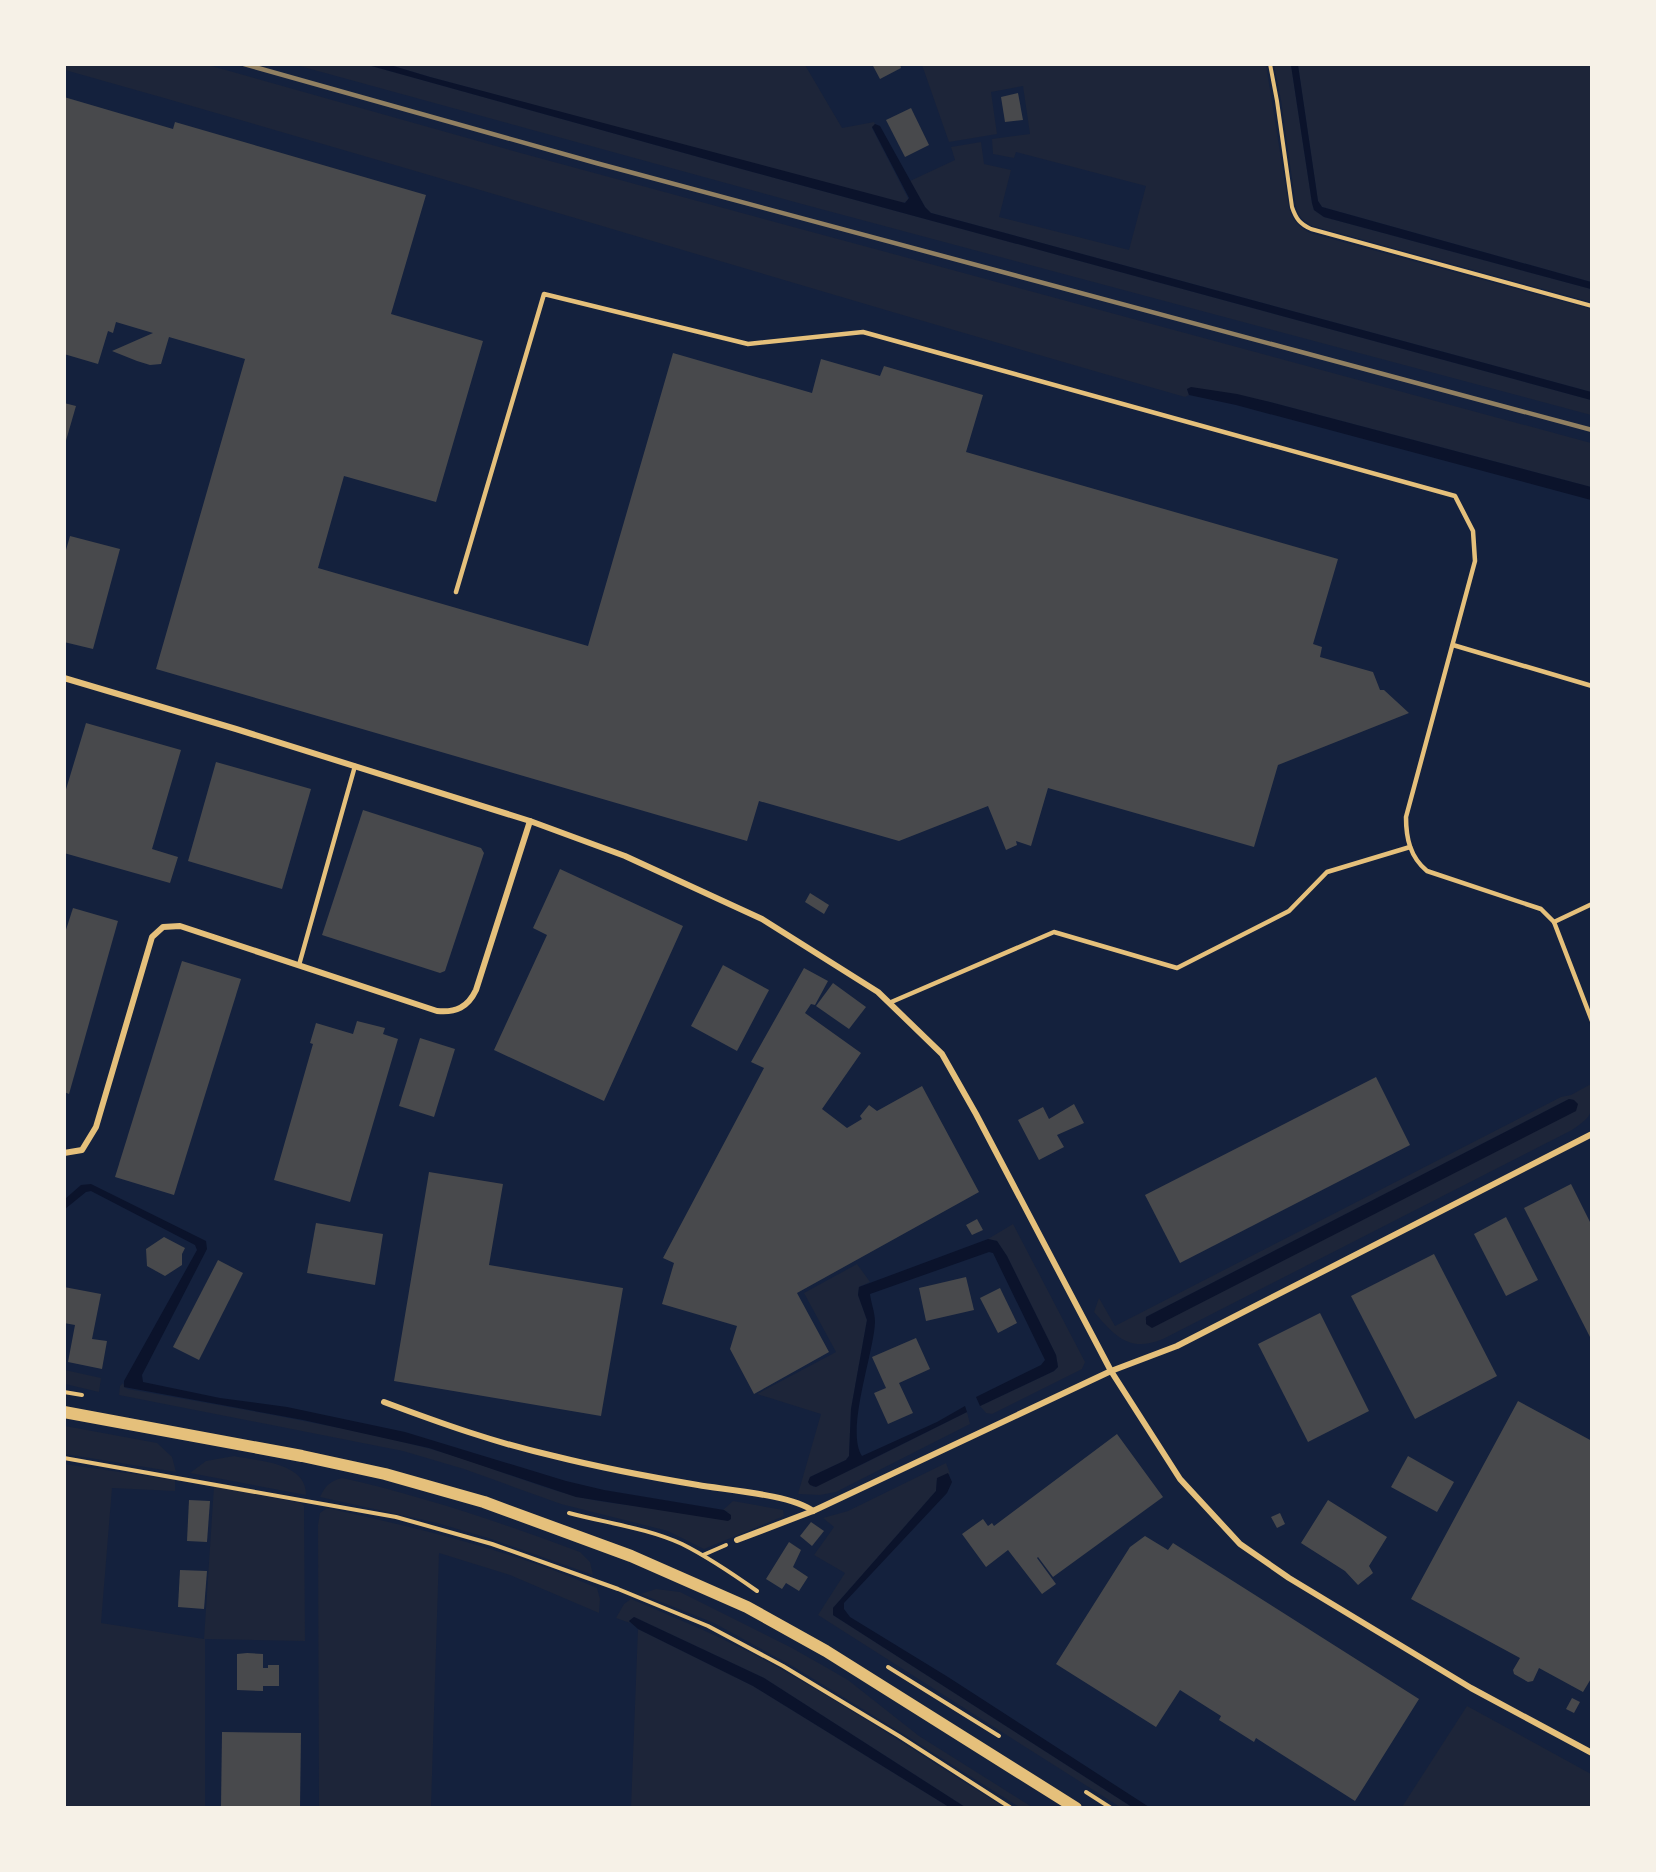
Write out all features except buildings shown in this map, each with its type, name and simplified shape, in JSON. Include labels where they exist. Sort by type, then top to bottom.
[{"type":"main road","points":[[64,1412],[302,1456],[406,1479],[484,1502],[631,1556],[747,1607],[826,1651],[1077,1808]]},
{"type":"street","points":[[64,678],[530,821],[625,856],[762,919],[878,992],[942,1054],[1111,1371],[1180,1479],[1240,1544],[1289,1578],[1471,1688],[1592,1753]]},
{"type":"street","points":[[64,1153],[82,1150],[96,1127],[152,937],[163,927],[180,926],[437,1011],[448,1012],[465,1006],[476,990],[530,821]]},
{"type":"street","points":[[737,1540],[813,1511],[1111,1371],[1177,1346],[1592,1134]]},
{"type":"street","points":[[384,1402],[504,1443],[554,1456],[696,1485],[786,1500],[805,1505],[813,1511]]},
{"type":"lane","points":[[456,592],[544,294],[748,344],[863,332],[1455,496],[1473,531],[1476,561],[1406,817],[1406,836],[1417,863],[1426,871],[1541,909],[1554,922],[1592,1021]]},
{"type":"lane","points":[[1453,645],[1592,686]]},
{"type":"lane","points":[[299,965],[355,766]]},
{"type":"lane","points":[[889,1004],[1054,932],[1177,968],[1289,911],[1327,872],[1410,847]]},
{"type":"lane","points":[[1554,922],[1592,904]]},
{"type":"path","points":[[1270,64],[1292,207],[1301,225],[1592,306]]},
{"type":"path","points":[[64,1458],[396,1517],[492,1544],[607,1585],[708,1626],[783,1666],[899,1736],[1011,1808]]},
{"type":"path","points":[[702,1555],[737,1540]]},
{"type":"shaded area","points":[[64,65],[208,65],[517,152],[1591,443],[1591,487],[1270,402],[1187,389],[1189,395],[1185,397],[65,70]]},
{"type":"shaded area","points":[[296,65],[368,65],[1591,400],[1591,415],[802,204]]},
{"type":"shaded area","points":[[368,65],[390,65],[905,203],[909,198],[872,127],[875,124],[880,126],[925,207],[931,213],[1591,392],[1591,400],[749,171]]},
{"type":"shaded area","points":[[390,65],[805,65],[842,128],[874,122],[872,128],[909,200],[901,204]]},
{"type":"shaded area","points":[[922,65],[1266,65],[1289,208],[1294,220],[1310,233],[1591,309],[1591,392],[931,213],[910,181],[955,160],[951,147],[981,142],[984,164],[1011,170],[999,217],[1129,250],[1146,186],[1016,152],[1014,158],[993,154],[992,139],[1030,134],[1023,86],[991,92],[997,134],[949,142]]},
{"type":"shaded area","points":[[1274,65],[1291,65],[1314,210],[1324,217],[1591,289],[1591,302],[1313,226],[1307,222],[1300,216],[1296,207]]},
{"type":"shaded area","points":[[1291,65],[1298,65],[1318,201],[1322,207],[1591,282],[1591,289],[1324,217],[1314,210]]},
{"type":"shaded area","points":[[1298,65],[1591,65],[1591,282],[1322,207],[1318,201]]},
{"type":"shaded area","points":[[1191,387],[1270,402],[1591,487],[1591,500],[1236,405],[1189,395],[1187,389]]},
{"type":"shaded area","points":[[1591,1084],[1591,1111],[1586,1120],[1572,1130],[1163,1339],[1141,1344],[1124,1340],[1116,1335],[1094,1312],[1099,1298],[1115,1326],[1561,1097],[1571,1095]],"holes":[[[1569,1099],[1574,1100],[1145,1320],[1146,1317]]]},
{"type":"shaded area","points":[[1569,1099],[1578,1104],[1576,1111],[1152,1328],[1146,1324],[1146,1317]]},
{"type":"shaded area","points":[[91,1184],[206,1241],[207,1249],[142,1375],[143,1382],[220,1398],[287,1407],[405,1432],[566,1481],[604,1490],[724,1510],[731,1515],[731,1519],[728,1521],[576,1497],[429,1448],[303,1420],[124,1387],[124,1381],[197,1250],[195,1245],[91,1191],[86,1192],[65,1209],[65,1199],[81,1185]]},
{"type":"shaded area","points":[[1013,1224],[1085,1362],[1082,1369],[992,1414],[986,1413],[980,1406],[1058,1367],[1056,1355],[1007,1256],[997,1241],[988,1239]]},
{"type":"shaded area","points":[[988,1239],[997,1241],[1007,1256],[1056,1355],[1058,1367],[980,1406],[976,1397],[1041,1365],[1045,1360],[993,1253],[989,1252],[870,1294],[875,1322],[858,1411],[858,1444],[862,1456],[937,1422],[965,1406],[967,1412],[816,1487],[810,1485],[808,1482],[810,1477],[846,1460],[849,1456],[851,1409],[867,1320],[858,1295],[859,1287]]},
{"type":"shaded area","points":[[857,1264],[870,1282],[859,1287],[858,1295],[867,1320],[851,1409],[849,1456],[846,1460],[810,1477],[813,1487],[967,1412],[970,1424],[836,1492],[820,1495],[798,1494],[821,1414],[757,1394],[836,1352],[804,1293]]},
{"type":"shaded area","points":[[65,1370],[101,1378],[99,1392],[65,1384]]},
{"type":"shaded area","points":[[123,1383],[128,1389],[316,1423],[427,1448],[556,1491],[593,1500],[729,1512],[723,1510],[733,1501],[783,1510],[784,1516],[704,1549],[668,1531],[561,1504],[464,1469],[403,1451],[119,1395],[120,1386]]},
{"type":"shaded area","points":[[65,1426],[157,1443],[172,1457],[176,1472],[65,1454]]},
{"type":"shaded area","points":[[234,1456],[290,1469],[304,1484],[306,1495],[190,1473],[206,1461]]},
{"type":"shaded area","points":[[946,1463],[950,1474],[937,1480],[936,1491],[833,1608],[833,1615],[1132,1807],[1120,1807],[818,1615],[845,1573],[814,1555],[834,1527],[823,1518],[848,1511]]},
{"type":"shaded area","points":[[64,1464],[175,1480],[175,1491],[112,1488],[101,1623],[204,1639],[214,1486],[301,1503],[304,1506],[305,1641],[205,1639],[205,1807],[65,1807]]},
{"type":"shaded area","points":[[948,1473],[952,1482],[947,1493],[844,1603],[844,1609],[850,1617],[948,1677],[1149,1807],[1132,1807],[833,1615],[833,1608],[936,1491],[937,1478]]},
{"type":"shaded area","points":[[342,1478],[462,1511],[580,1552],[590,1562],[593,1575],[488,1538],[437,1523],[320,1497],[328,1484]]},
{"type":"shaded area","points":[[327,1508],[430,1532],[498,1551],[597,1588],[600,1599],[599,1613],[510,1575],[439,1553],[431,1807],[319,1807],[318,1525],[320,1513]]},
{"type":"shaded area","points":[[656,1589],[680,1592],[792,1648],[848,1680],[919,1736],[1032,1807],[1019,1807],[794,1667],[714,1623],[641,1594]]},
{"type":"shaded area","points":[[631,1599],[724,1640],[808,1684],[1004,1807],[965,1807],[764,1678],[634,1617],[629,1621],[630,1623],[616,1618],[624,1604]]},
{"type":"shaded area","points":[[634,1617],[764,1678],[965,1807],[949,1807],[753,1686],[638,1629],[629,1621]]},
{"type":"shaded area","points":[[638,1629],[753,1686],[949,1807],[631,1808]]},
{"type":"shaded area","points":[[1467,1706],[1591,1774],[1591,1807],[1402,1807]]},
{"type":"railway","points":[[244,64],[596,163],[1592,430]]}]
